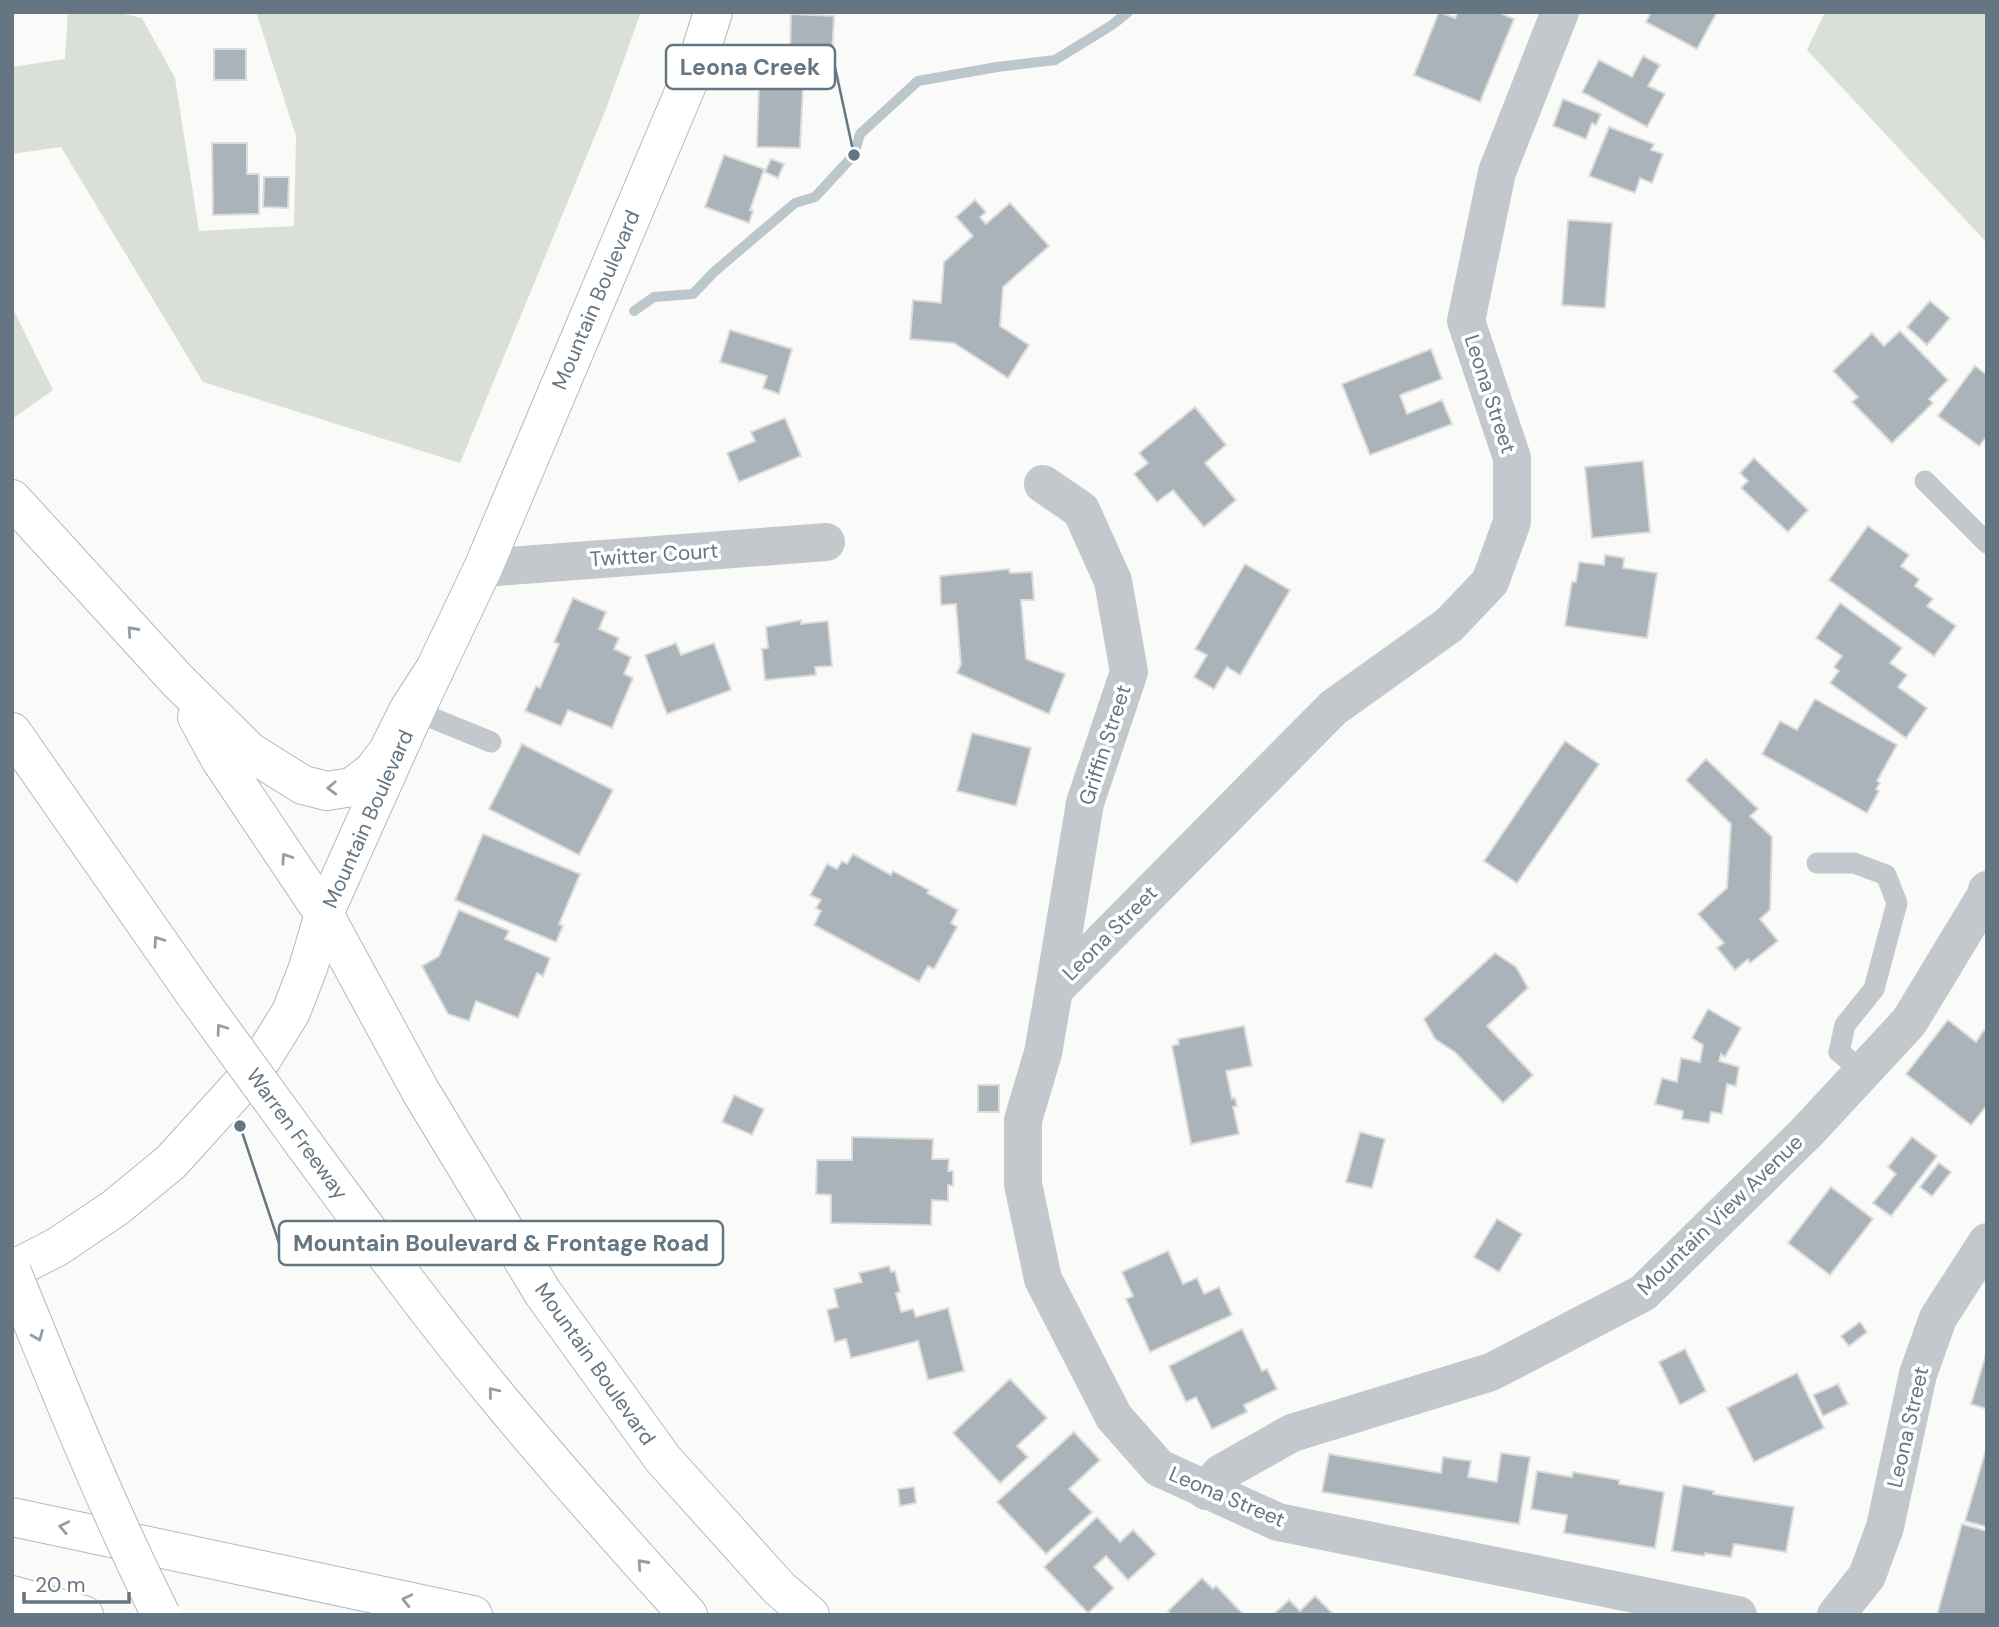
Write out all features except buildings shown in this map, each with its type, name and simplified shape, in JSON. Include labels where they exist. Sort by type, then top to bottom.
[{"type":"main road","name":"Mountain Boulevard","points":[[713,12],[700,54],[483,568],[324,914],[421,1093],[543,1293],[663,1459],[779,1588],[810,1615]]},
{"type":"main road","points":[[12,499],[178,681],[250,752],[303,785],[327,791],[352,786],[373,771],[388,751],[409,709],[435,669]]},
{"type":"main road","points":[[161,1615],[124,1541],[87,1456],[12,1271],[57,1247],[115,1208],[171,1162],[216,1115],[257,1067],[291,1012],[324,914],[220,759],[178,681]]},
{"type":"main road","name":"Warren Freeway","points":[[12,732],[197,997],[399,1273],[494,1393],[594,1511],[688,1615]]},
{"type":"main road","points":[[12,1517],[473,1615]]},
{"type":"main road","points":[[12,1595],[84,1615]]},
{"type":"street","name":"Leona Street","points":[[1560,12],[1497,172],[1465,321],[1512,458],[1512,522],[1490,582],[1449,625],[1333,708],[1054,990],[1043,1053],[1023,1120],[1023,1184],[1043,1279],[1114,1417],[1159,1468],[1278,1522],[1738,1615]]},
{"type":"street","name":"Griffin Street","points":[[1043,484],[1081,510],[1113,581],[1129,672],[1085,803],[1054,990]]},
{"type":"street","name":"Twitter Court","points":[[483,568],[826,542]]},
{"type":"street","name":"Mountain View Avenue","points":[[1206,1491],[1221,1472],[1292,1433],[1491,1372],[1643,1293],[1806,1133],[1909,1022],[1987,890]]},
{"type":"street","name":"Leona Street","points":[[1836,1615],[1867,1576],[1885,1527],[1918,1374],[1938,1318],[1987,1242]]},
{"type":"lane","points":[[1925,481],[1987,543]]},
{"type":"lane","points":[[415,711],[491,742]]},
{"type":"lane","points":[[1817,863],[1854,863],[1886,875],[1897,903],[1874,989],[1845,1025],[1839,1052],[1864,1072]]},
{"type":"shaded area","points":[[68,12],[115,12],[142,18],[175,78],[199,231],[294,226],[296,136],[256,12],[641,12],[606,109],[460,463],[203,382],[61,147],[12,154],[12,67],[65,59]]},
{"type":"shaded area","points":[[1825,12],[1987,12],[1987,243],[1807,50]]},
{"type":"shaded area","points":[[12,307],[53,390],[12,419]]},
{"type":"waterway","points":[[634,311],[654,297],[693,294],[714,272],[795,203],[815,197],[854,155],[860,134],[918,81],[1055,60],[1128,12]]},
{"type":"place","name":"Leona Creek","points":[[854,155]]},
{"type":"place","name":"Mountain Boulevard & Frontage Road","points":[[240,1126]]}]
